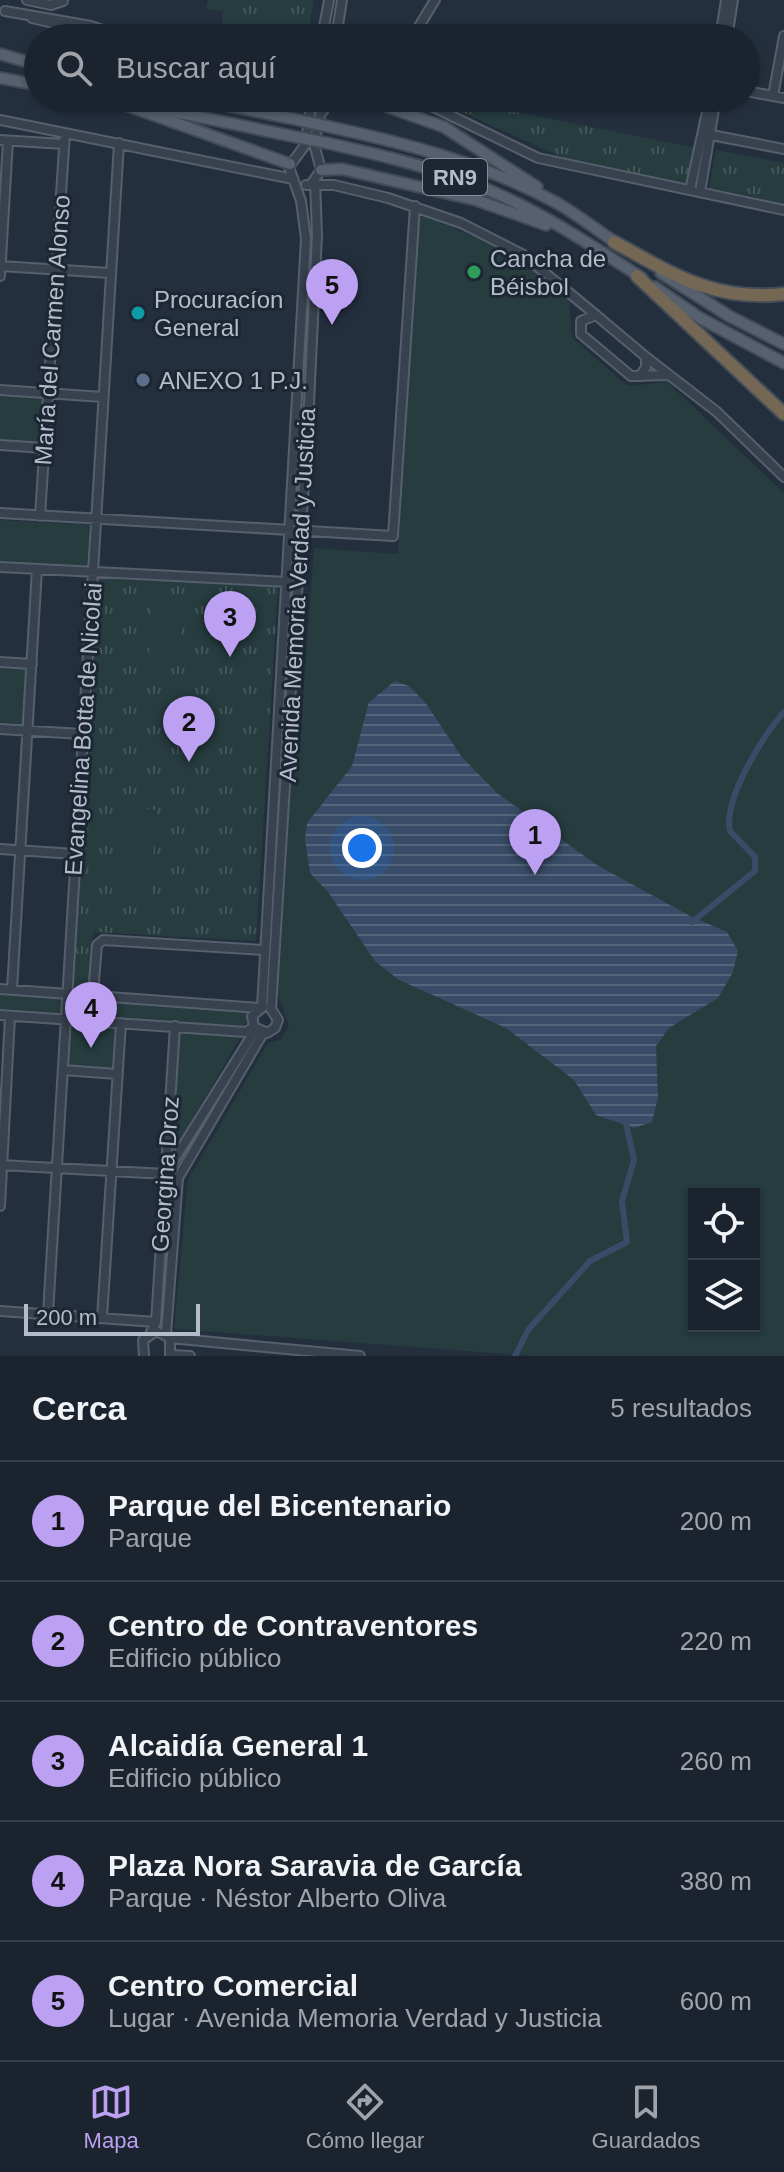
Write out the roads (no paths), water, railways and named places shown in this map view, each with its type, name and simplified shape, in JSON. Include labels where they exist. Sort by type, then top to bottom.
[{"type":"highway","points":[[614,242],[707,290],[744,295],[784,294]]},
{"type":"highway","points":[[637,276],[784,414]]},
{"type":"main road","points":[[0,54],[24,62]]},
{"type":"main road","points":[[0,61],[24,64]]},
{"type":"main road","points":[[0,80],[24,83]]},
{"type":"main road","points":[[144,112],[290,166]]},
{"type":"main road","name":"RN9","points":[[174,112],[327,143],[458,178],[516,203],[574,236],[700,318],[784,363]]},
{"type":"main road","name":"RN9","points":[[260,112],[465,162],[561,205],[729,316],[784,344]]},
{"type":"main road","points":[[402,112],[444,127],[509,166],[561,205]]},
{"type":"main road","points":[[316,176],[342,169],[476,200],[574,236]]},
{"type":"street","points":[[27,0],[51,5],[63,1]]},
{"type":"street","points":[[325,24],[329,0]]},
{"type":"street","points":[[338,24],[342,0]]},
{"type":"street","points":[[420,24],[435,0]]},
{"type":"street","points":[[722,24],[726,0]]},
{"type":"street","points":[[729,24],[733,0]]},
{"type":"street","points":[[3,11],[79,24]]},
{"type":"street","points":[[773,96],[784,40]]},
{"type":"street","points":[[760,94],[784,98]]},
{"type":"street","points":[[266,173],[280,173],[299,154],[305,145],[310,112]]},
{"type":"street","name":"Avenida Memoria Verdad y Justicia","points":[[264,1008],[298,583],[317,235],[314,144],[322,112]]},
{"type":"street","points":[[444,112],[538,158],[784,210]]},
{"type":"street","points":[[700,192],[709,112]]},
{"type":"street","points":[[690,190],[712,112]]},
{"type":"street","points":[[0,120],[294,180],[316,176],[334,185],[415,206],[514,249],[735,427],[784,477]]},
{"type":"street","name":"María del Carmen Alonso","points":[[40,516],[65,133]]},
{"type":"street","points":[[707,134],[784,149]]},
{"type":"street","points":[[0,276],[4,141],[64,144]]},
{"type":"street","name":"Evangelina Botta de Nicolai","points":[[48,1314],[119,143]]},
{"type":"street","points":[[299,154],[309,154],[316,176]]},
{"type":"street","name":"Avenida Memoria Verdad y Justicia","points":[[264,1008],[263,950],[306,232],[290,166]]},
{"type":"street","points":[[0,513],[393,536],[396,531],[415,206]]},
{"type":"street","points":[[0,266],[110,273]]},
{"type":"street","points":[[576,297],[581,334],[612,361],[631,376],[669,375]]},
{"type":"street","points":[[578,325],[584,317],[596,315]]},
{"type":"street","points":[[640,376],[646,367],[646,357]]},
{"type":"street","points":[[0,390],[103,397]]},
{"type":"street","points":[[0,445],[45,448]]},
{"type":"street","points":[[0,567],[298,583]]},
{"type":"street","points":[[12,990],[37,569]]},
{"type":"street","points":[[0,662],[32,664]]},
{"type":"street","points":[[0,729],[82,734]]},
{"type":"street","points":[[0,849],[75,854]]},
{"type":"street","points":[[93,994],[97,945],[103,940],[263,950]]},
{"type":"street","points":[[0,989],[264,1008]]},
{"type":"street","name":"Avenida Memoria Verdad y Justicia","points":[[166,1174],[258,1030],[277,1024],[277,1016],[264,1008]]},
{"type":"street","name":"Avenida Memoria Verdad y Justicia","points":[[258,1030],[252,1016],[264,1008]]},
{"type":"street","points":[[0,1206],[5,1016],[246,1032],[258,1030]]},
{"type":"street","points":[[102,1318],[121,1023]]},
{"type":"street","name":"Georgina Droz","points":[[144,1356],[143,1340],[151,1332],[154,1322],[175,1026]]},
{"type":"street","name":"Avenida Memoria Verdad y Justicia","points":[[178,1178],[258,1030]]},
{"type":"street","points":[[63,1070],[117,1074]]},
{"type":"street","points":[[1,1165],[166,1174]]},
{"type":"street","name":"Georgina Droz","points":[[170,1355],[168,1336],[178,1178]]},
{"type":"street","points":[[0,1311],[154,1322]]},
{"type":"street","points":[[151,1332],[360,1356]]},
{"type":"street","points":[[170,1355],[190,1356]]},
{"type":"water","points":[[395,681],[409,686],[425,702],[461,756],[497,793],[597,865],[690,916],[727,932],[738,951],[733,972],[718,998],[669,1028],[656,1046],[658,1098],[652,1122],[634,1128],[596,1115],[574,1080],[506,1028],[399,980],[375,961],[328,892],[310,873],[305,839],[307,823],[352,766],[369,702]]},
{"type":"waterway","points":[[692,922],[755,871],[755,857],[730,831],[729,818],[746,768],[784,712]]},
{"type":"waterway","points":[[515,1356],[528,1330],[590,1261],[627,1242],[622,1201],[634,1160],[625,1119]]},
{"type":"place","name":"Cancha de Béisbol","points":[[474,272]]},
{"type":"place","name":"Procuracíon General","points":[[138,313]]},
{"type":"place","name":"Centro Comercial","points":[[332,325]]},
{"type":"place","name":"ANEXO 1 P.J.","points":[[143,380]]},
{"type":"place","name":"Alcaidía General 1","points":[[230,657]]},
{"type":"place","name":"Centro de Contraventores","points":[[189,762]]},
{"type":"place","name":"Parque del Bicentenario","points":[[535,875]]},
{"type":"place","name":"Plaza Nora Saravia de García","points":[[91,1048]]}]
